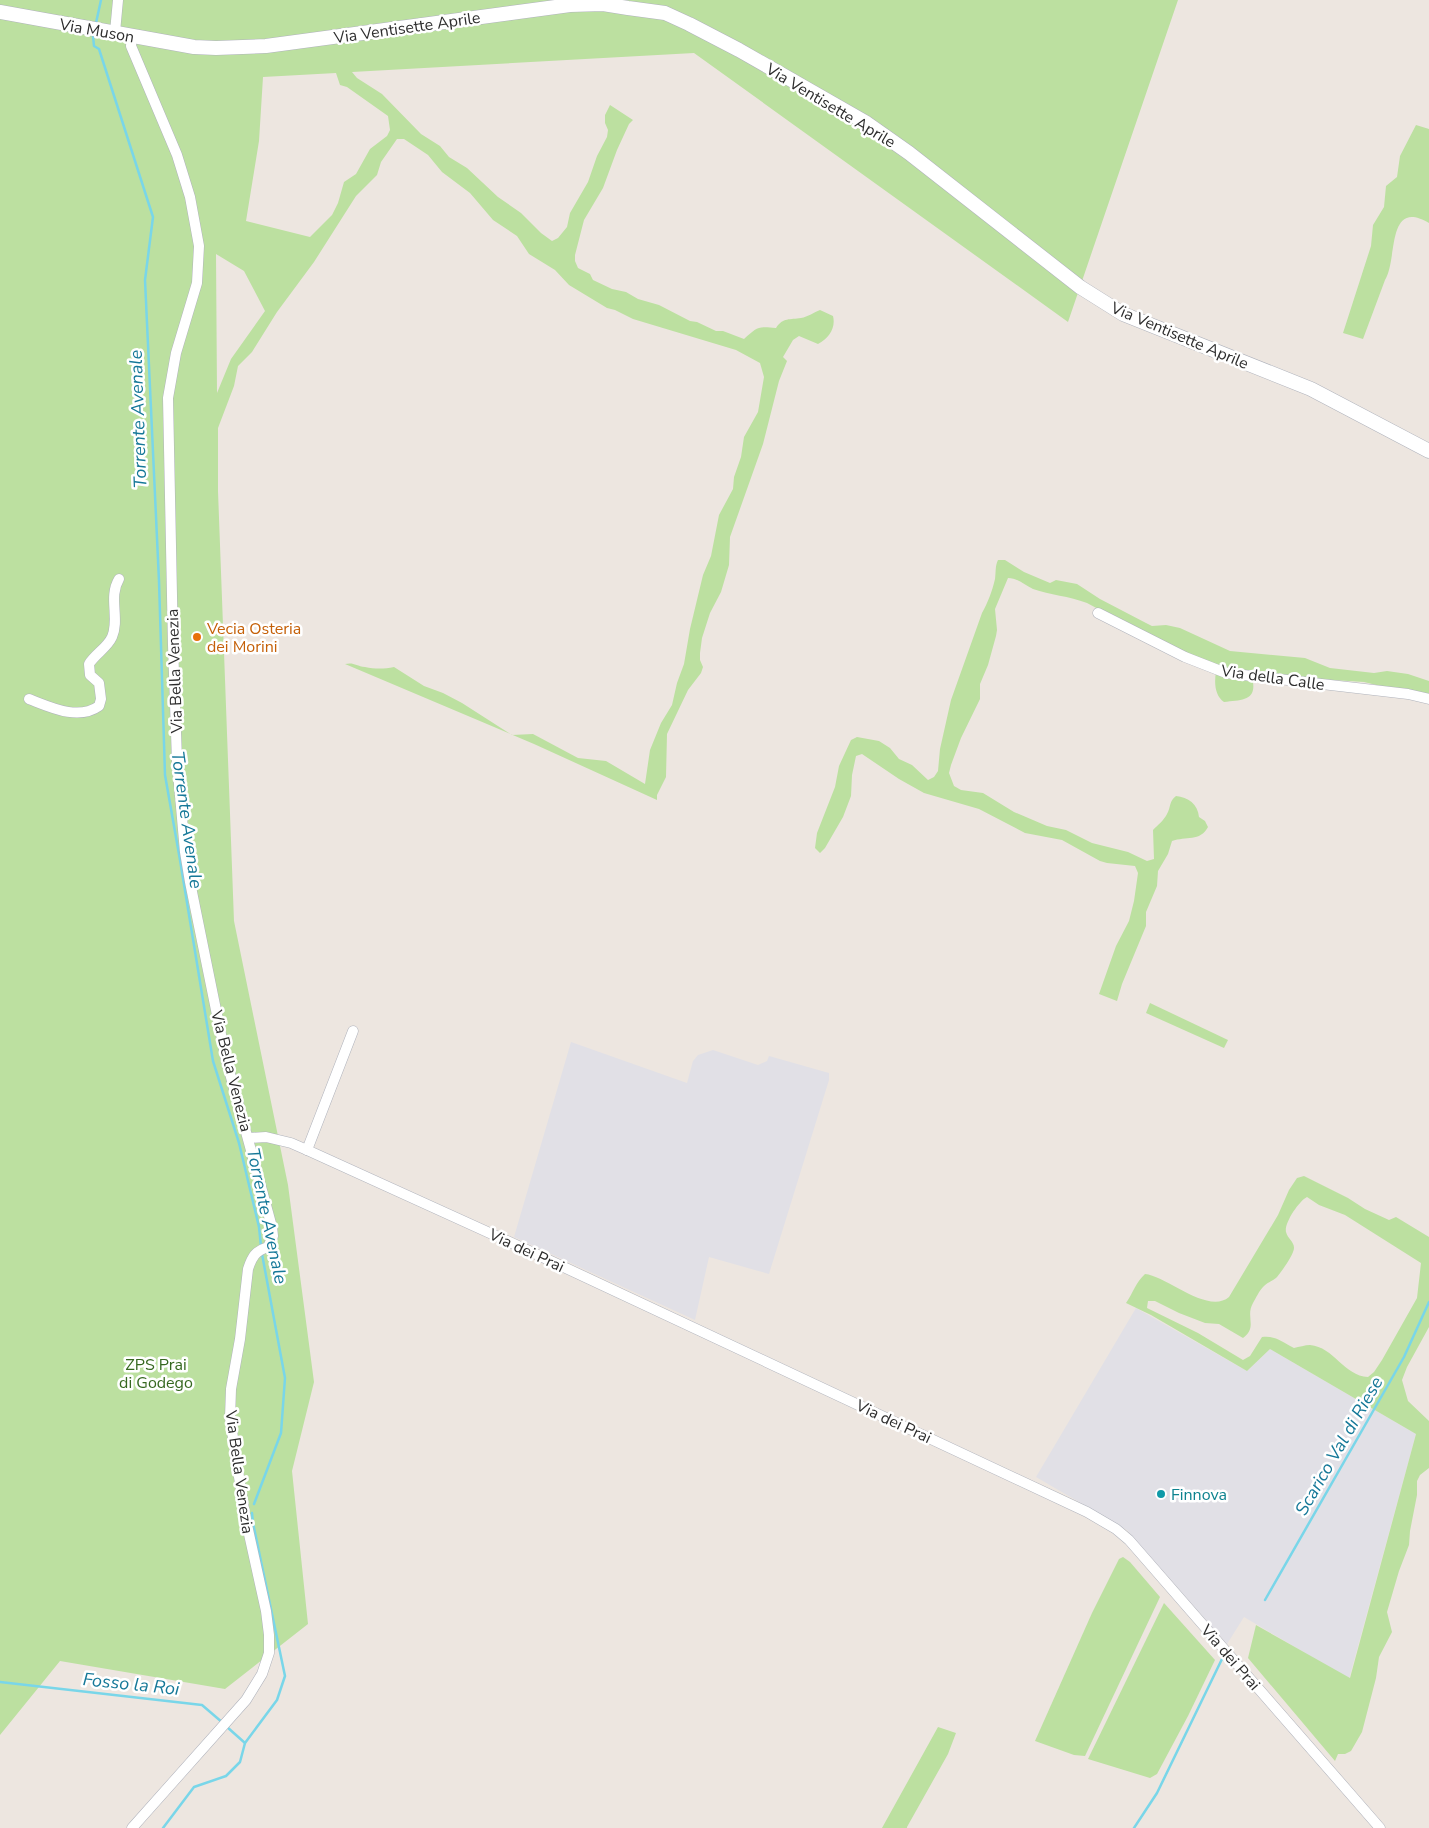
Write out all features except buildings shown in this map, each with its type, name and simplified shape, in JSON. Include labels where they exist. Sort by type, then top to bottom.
[{"type":"main road","name":"Via Ventisette Aprile","points":[[194,46],[216,48],[266,46],[570,5],[603,4],[665,13],[739,50],[865,122],[908,153],[1080,287],[1123,314],[1311,389],[1429,451]]},
{"type":"main road","name":"Via Muson","points":[[0,12],[194,46]]},
{"type":"street","points":[[115,32],[118,0]]},
{"type":"street","name":"Via Bella Venezia","points":[[132,36],[130,46],[177,155],[190,197],[199,246],[197,283],[176,352],[168,398],[177,761],[185,852],[226,1059],[249,1138],[273,1236],[264,1249],[251,1260],[248,1269],[240,1339],[231,1389],[230,1418],[245,1516],[267,1617],[269,1653],[257,1684],[246,1700],[132,1828]]},
{"type":"street","points":[[29,699],[58,710],[71,712],[93,711],[99,706],[101,699],[99,684],[90,675],[89,664],[112,638],[115,587],[119,579]]},
{"type":"street","name":"Via della Calle","points":[[1098,613],[1185,657],[1226,673],[1408,694],[1429,699]]},
{"type":"street","points":[[307,1150],[353,1031]]},
{"type":"street","name":"Via dei Prai","points":[[249,1138],[266,1137],[291,1143],[307,1150],[779,1367],[1087,1512],[1116,1528],[1129,1540],[1380,1828]]},
{"type":"shaded area","points":[[571,1042],[687,1083],[693,1061],[698,1055],[713,1050],[758,1065],[767,1061],[769,1056],[829,1073],[829,1080],[769,1274],[709,1257],[695,1320],[514,1237]]},
{"type":"shaded area","points":[[1136,1308],[1247,1371],[1270,1349],[1416,1434],[1349,1679],[1244,1617],[1227,1644],[1127,1530],[1036,1477]]},
{"type":"green space","name":"ZPS Prai di Godego","points":[[0,0],[1178,0],[1068,322],[694,53],[352,72],[357,78],[382,94],[421,134],[440,146],[449,157],[467,168],[498,197],[521,213],[552,241],[558,238],[567,227],[570,213],[588,182],[597,156],[607,137],[608,130],[605,123],[605,115],[610,105],[633,120],[629,124],[617,150],[603,188],[584,220],[575,255],[578,268],[590,274],[593,280],[612,289],[626,292],[638,299],[659,305],[690,321],[697,322],[716,331],[723,331],[744,339],[758,328],[776,328],[781,322],[804,317],[820,310],[833,316],[833,325],[828,336],[818,344],[799,336],[793,340],[783,357],[787,361],[779,381],[763,444],[730,537],[729,565],[721,592],[710,613],[702,638],[700,660],[703,667],[701,673],[688,690],[667,734],[666,777],[657,795],[657,800],[513,735],[533,734],[578,758],[606,761],[645,784],[650,750],[661,723],[672,705],[684,664],[690,629],[703,575],[711,556],[719,515],[733,489],[734,477],[741,457],[744,437],[758,412],[764,377],[760,363],[736,350],[633,319],[607,308],[569,285],[555,270],[529,254],[517,236],[493,220],[470,193],[442,172],[428,155],[404,139],[397,139],[381,162],[377,175],[356,196],[314,262],[277,312],[252,352],[238,366],[234,386],[218,428],[218,491],[234,921],[288,1185],[314,1382],[292,1471],[308,1624],[225,1689],[60,1661],[0,1735]],"holes":[[[336,73],[340,85],[347,87],[388,116],[390,130],[387,136],[370,149],[356,174],[344,182],[338,203],[332,215],[310,237],[246,221],[259,141],[263,77]],[[216,254],[244,271],[265,311],[231,359],[217,393]]]},
{"type":"green space","points":[[1416,125],[1429,129],[1429,223],[1415,217],[1406,218],[1400,225],[1396,234],[1389,270],[1363,339],[1343,333],[1371,246],[1373,225],[1384,207],[1386,186],[1397,177],[1400,156]]},
{"type":"green space","points":[[998,560],[1005,560],[1024,572],[1050,583],[1056,580],[1077,584],[1100,599],[1152,626],[1166,625],[1180,628],[1230,651],[1305,658],[1330,668],[1374,673],[1387,671],[1408,674],[1429,681],[1429,698],[1364,682],[1286,677],[1264,671],[1257,672],[1252,677],[1253,691],[1251,695],[1243,700],[1224,702],[1216,689],[1216,672],[1087,603],[1033,589],[1018,580],[1008,578],[995,609],[996,636],[988,665],[980,684],[980,699],[961,738],[951,765],[949,773],[954,786],[961,790],[983,793],[1014,812],[1047,826],[1066,830],[1092,843],[1128,852],[1147,861],[1154,859],[1153,830],[1166,816],[1171,802],[1176,796],[1192,802],[1197,808],[1199,817],[1205,821],[1208,827],[1205,832],[1197,837],[1172,841],[1168,854],[1158,871],[1157,886],[1146,912],[1146,926],[1117,1001],[1099,994],[1116,946],[1129,921],[1138,873],[1135,866],[1100,861],[1062,840],[1025,833],[979,809],[924,793],[862,754],[856,756],[852,775],[851,796],[843,817],[825,848],[820,853],[815,848],[817,833],[835,787],[839,766],[851,740],[857,737],[879,741],[890,748],[899,759],[912,765],[928,780],[934,777],[938,771],[940,749],[951,700],[991,593]]},
{"type":"green space","points":[[351,663],[362,667],[376,668],[394,667],[424,686],[462,703],[511,734],[345,664]]},
{"type":"green space","points":[[1150,1003],[1228,1040],[1224,1048],[1146,1013]]},
{"type":"green space","points":[[1304,1176],[1389,1220],[1396,1217],[1429,1237],[1429,1327],[1402,1380],[1408,1401],[1429,1421],[1429,1468],[1420,1475],[1417,1481],[1417,1495],[1409,1545],[1387,1612],[1392,1632],[1379,1657],[1376,1678],[1362,1732],[1351,1751],[1345,1754],[1338,1754],[1335,1761],[1248,1658],[1256,1625],[1350,1678],[1416,1434],[1270,1349],[1247,1371],[1151,1315],[1126,1303],[1145,1274],[1154,1276],[1199,1298],[1220,1301],[1229,1297],[1278,1215],[1289,1190],[1297,1178]],"holes":[[[1307,1197],[1319,1205],[1345,1215],[1421,1263],[1417,1298],[1382,1360],[1368,1377],[1352,1372],[1333,1356],[1318,1347],[1310,1345],[1294,1348],[1271,1337],[1262,1337],[1250,1356],[1243,1360],[1198,1333],[1147,1308],[1148,1301],[1155,1301],[1205,1323],[1219,1324],[1243,1338],[1250,1330],[1250,1313],[1253,1303],[1263,1287],[1278,1276],[1293,1252],[1294,1246],[1286,1232],[1287,1223],[1300,1203]]]},
{"type":"green space","points":[[1123,1557],[1130,1562],[1160,1597],[1085,1756],[1074,1755],[1035,1741],[1092,1613],[1119,1559]]},
{"type":"green space","points":[[1164,1603],[1215,1660],[1157,1774],[1150,1778],[1088,1759]]},
{"type":"green space","points":[[938,1727],[956,1733],[948,1754],[907,1828],[882,1828]]},
{"type":"waterway","points":[[96,23],[101,0]]},
{"type":"waterway","name":"Torrente Avenale","points":[[93,36],[94,46],[99,49],[153,217],[145,280],[159,581],[165,775],[213,1061],[239,1143],[259,1227],[261,1246]]},
{"type":"waterway","name":"Torrente Avenale","points":[[254,1504],[281,1433],[285,1378],[262,1254]]},
{"type":"waterway","name":"Scarico Val di Riese","points":[[1265,1600],[1404,1357],[1429,1302]]},
{"type":"waterway","name":"Torrente Avenale","points":[[163,1828],[194,1787],[226,1776],[240,1762],[245,1743],[277,1700],[285,1676],[252,1513]]},
{"type":"waterway","name":"Scarico Val di Riese","points":[[1134,1828],[1157,1793],[1222,1659]]},
{"type":"waterway","name":"Fosso la Roi","points":[[0,1682],[202,1705],[223,1723]]},
{"type":"waterway","name":"Fosso la Roi","points":[[227,1727],[245,1743]]},
{"type":"place","name":"Vecia Osteria dei Morini","points":[[197,637]]},
{"type":"place","name":"Finnova","points":[[1161,1494]]}]
